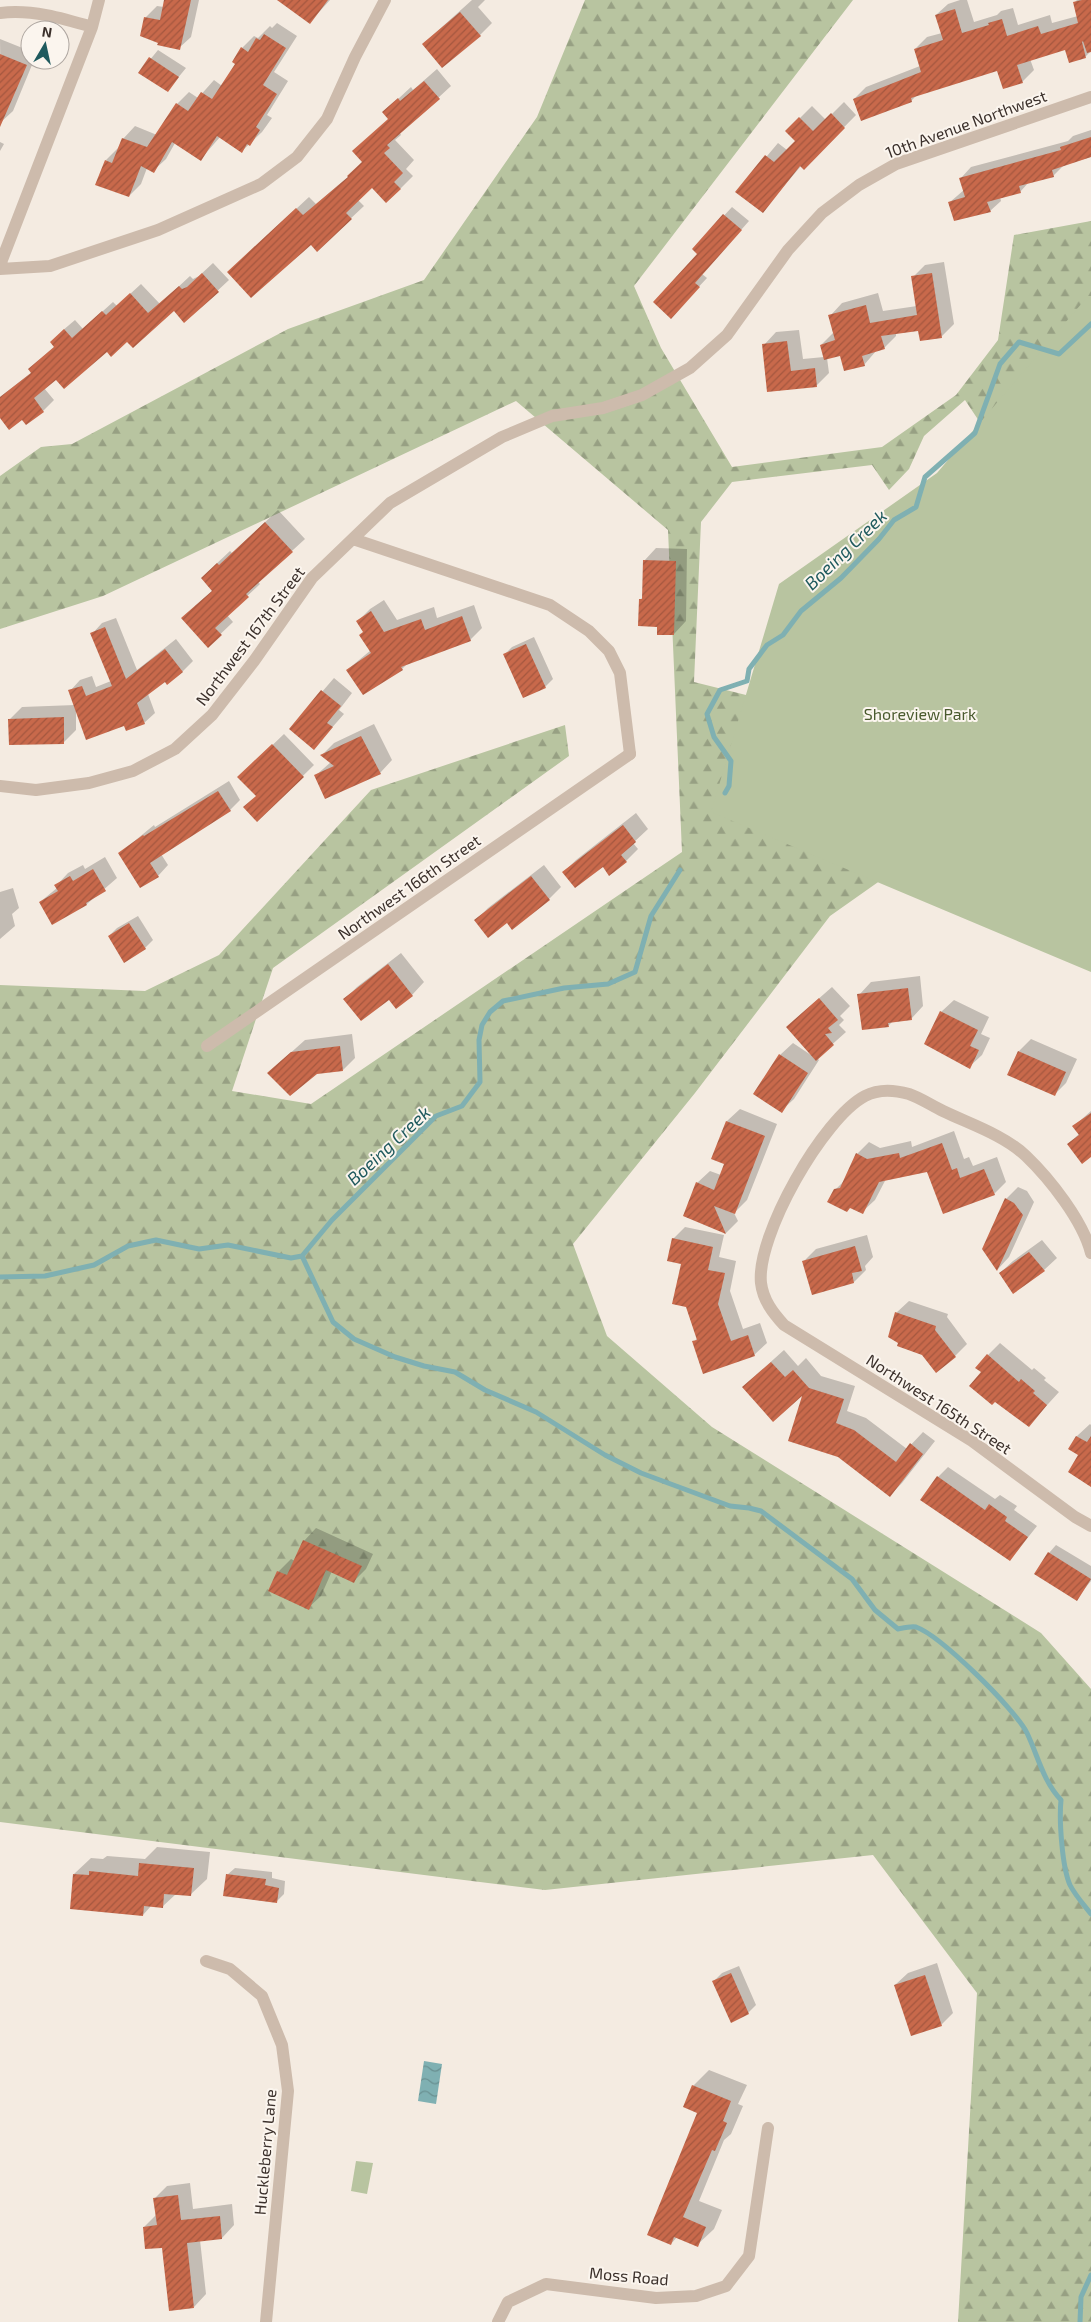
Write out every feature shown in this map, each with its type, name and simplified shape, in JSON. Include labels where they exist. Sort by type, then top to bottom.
[{"type":"street","points":[[99,0],[92,26],[0,267],[50,266],[158,230],[261,184],[297,157],[327,119],[355,58],[386,0]]},
{"type":"street","points":[[0,13],[12,11],[50,15],[92,26]]},
{"type":"street","name":"10th Avenue Northwest","points":[[353,539],[390,503],[502,437],[552,416],[603,408],[642,395],[690,368],[727,335],[788,250],[822,213],[859,185],[896,164],[1091,97]]},
{"type":"street","name":"Northwest 166th Street","points":[[207,1046],[630,754],[620,674],[609,651],[588,631],[550,605],[353,539]]},
{"type":"street","name":"Northwest 167th Street","points":[[0,786],[36,790],[89,783],[133,771],[176,749],[212,715],[254,661],[312,578],[353,539]]},
{"type":"street","name":"Northwest 165th Street","points":[[1091,1253],[1088,1240],[1059,1195],[1025,1156],[999,1138],[909,1094],[885,1090],[865,1096],[842,1114],[804,1162],[770,1234],[763,1260],[761,1283],[770,1309],[784,1325],[972,1441],[1075,1517],[1091,1526]]},
{"type":"street","name":"Huckleberry Lane","points":[[206,1961],[230,1970],[262,1996],[282,2045],[288,2091],[266,2322]]},
{"type":"street","name":"Moss Road","points":[[498,2322],[508,2302],[546,2284],[656,2298],[696,2296],[726,2286],[749,2256],[768,2128]]},
{"type":"green space","points":[[585,0],[853,0],[634,286],[661,348],[732,467],[882,447],[956,395],[998,340],[1014,235],[1091,221],[1091,835],[891,873],[830,916],[695,1093],[573,1244],[607,1336],[712,1427],[1041,1633],[1091,1689],[1091,2322],[958,2322],[977,1993],[873,1855],[545,1890],[0,1822],[0,985],[145,991],[219,955],[371,790],[565,725],[569,756],[273,968],[232,1091],[311,1104],[682,852],[668,530],[516,401],[103,596],[0,629],[0,476],[41,447],[72,444],[288,329],[424,280],[537,117]],"holes":[[[965,400],[981,424],[757,706],[746,695],[694,682],[701,522],[732,482],[872,465],[889,490],[909,469],[924,436]]]},
{"type":"green space","name":"Shoreview Park","points":[[1088,296],[1091,296],[1091,972],[711,812],[779,584],[937,473]]},
{"type":"green space","points":[[356,2161],[373,2163],[367,2194],[351,2191]]},
{"type":"water","points":[[424,2061],[442,2064],[436,2104],[418,2101]]},
{"type":"building","points":[[164,0],[191,0],[180,50],[157,45],[158,43],[140,36],[144,17],[160,20]]},
{"type":"building","points":[[277,0],[328,0],[310,24]]},
{"type":"building","points":[[1091,0],[1091,52],[1087,53],[1082,42],[1086,58],[1069,63],[1065,50],[1017,65],[1023,83],[1003,89],[997,71],[911,98],[912,102],[861,121],[853,99],[921,72],[914,49],[943,40],[935,15],[955,9],[962,33],[1002,19],[1007,36],[1038,26],[1041,34],[1078,23],[1073,2]]},
{"type":"building","points":[[460,12],[481,36],[442,68],[422,44]]},
{"type":"building","points":[[264,34],[286,48],[263,85],[277,94],[256,127],[260,130],[250,146],[247,144],[242,153],[217,136],[201,161],[172,142],[154,173],[141,166],[129,197],[95,185],[105,160],[112,163],[122,138],[147,147],[176,103],[188,111],[201,92],[212,99],[235,64],[232,62],[241,47],[248,52],[256,38],[260,40]]},
{"type":"building","points":[[0,54],[20,62],[20,70],[25,70],[0,127]]},
{"type":"building","points":[[149,57],[179,77],[168,92],[138,73]]},
{"type":"building","points":[[424,81],[440,99],[387,145],[390,148],[384,153],[403,173],[394,182],[401,189],[386,203],[372,188],[346,213],[352,219],[317,252],[311,245],[251,298],[227,272],[296,208],[303,215],[348,177],[362,162],[352,151],[388,119],[382,112],[398,98],[400,101]]},
{"type":"building","points":[[831,113],[845,128],[804,170],[800,166],[763,213],[735,192],[765,155],[774,162],[795,141],[785,131],[799,117],[813,131]]},
{"type":"building","points":[[1091,137],[1091,157],[1052,170],[1054,177],[1019,186],[1021,193],[987,202],[991,212],[954,221],[948,202],[965,197],[959,178],[1061,150],[1060,147]]},
{"type":"building","points":[[723,214],[742,230],[695,283],[700,287],[671,319],[653,302],[697,254],[692,249]]},
{"type":"building","points":[[202,273],[219,292],[184,323],[174,311],[133,348],[127,342],[111,357],[107,352],[64,389],[56,380],[34,398],[44,412],[26,425],[22,420],[9,430],[0,418],[0,397],[31,373],[28,369],[54,347],[50,342],[64,329],[72,338],[102,311],[106,315],[130,293],[148,313],[179,286],[182,289],[187,287]]},
{"type":"building","points":[[932,273],[942,338],[920,341],[918,331],[881,336],[885,349],[862,356],[865,366],[844,371],[840,356],[824,360],[820,345],[835,340],[828,315],[866,305],[870,323],[917,315],[911,276]]},
{"type":"building","points":[[787,341],[791,371],[815,368],[817,387],[767,392],[762,344]]},
{"type":"building","points":[[265,522],[293,552],[246,594],[249,597],[215,628],[222,635],[208,648],[181,618],[212,591],[201,578],[217,563],[219,565]]},
{"type":"building","points":[[643,560],[676,561],[674,635],[657,635],[657,627],[638,626],[639,599],[642,599]]},
{"type":"building","points":[[371,611],[384,632],[421,619],[425,630],[462,616],[471,641],[401,667],[403,670],[363,695],[346,670],[371,653],[359,635],[363,632],[356,621]]},
{"type":"building","points":[[105,627],[126,679],[165,649],[183,672],[167,685],[165,682],[137,703],[145,724],[126,731],[124,726],[86,740],[68,690],[82,686],[86,696],[112,686],[90,633]]},
{"type":"building","points":[[526,644],[546,688],[523,698],[503,654]]},
{"type":"building","points":[[321,690],[341,706],[327,723],[333,727],[314,750],[289,729]]},
{"type":"building","points":[[64,717],[64,744],[9,745],[8,719]]},
{"type":"building","points":[[361,736],[381,774],[325,799],[314,775],[334,766],[320,755]]},
{"type":"building","points":[[272,744],[304,777],[257,822],[243,807],[256,796],[237,777]]},
{"type":"building","points":[[218,791],[231,811],[150,863],[159,877],[140,888],[118,853],[143,835]]},
{"type":"building","points":[[623,825],[636,842],[621,855],[627,862],[609,876],[603,867],[575,888],[562,872]]},
{"type":"building","points":[[93,869],[106,891],[86,903],[87,905],[52,925],[39,902],[58,891],[54,885],[70,876],[73,881]]},
{"type":"building","points":[[531,876],[550,900],[512,930],[507,923],[488,938],[474,920]]},
{"type":"building","points":[[129,923],[146,949],[124,963],[108,936]]},
{"type":"building","points":[[388,964],[413,996],[396,1009],[389,1000],[361,1021],[343,999]]},
{"type":"building","points":[[908,988],[912,1020],[888,1023],[889,1027],[862,1030],[857,994]]},
{"type":"building","points":[[819,998],[838,1020],[828,1028],[832,1033],[825,1034],[834,1045],[816,1061],[786,1027]]},
{"type":"building","points":[[940,1011],[978,1030],[970,1046],[979,1050],[970,1069],[924,1044]]},
{"type":"building","points":[[340,1046],[343,1071],[317,1074],[290,1096],[267,1073],[291,1052]]},
{"type":"building","points":[[1018,1051],[1066,1072],[1055,1096],[1007,1075]]},
{"type":"building","points":[[779,1054],[808,1073],[782,1113],[753,1094]]},
{"type":"building","points":[[1091,1113],[1091,1157],[1082,1164],[1067,1144],[1079,1135],[1072,1126]]},
{"type":"building","points":[[726,1121],[765,1136],[735,1214],[714,1206],[726,1234],[683,1216],[696,1182],[714,1190],[724,1164],[711,1159]]},
{"type":"building","points":[[942,1143],[952,1170],[957,1168],[960,1178],[984,1169],[995,1195],[943,1214],[927,1172],[879,1182],[863,1214],[850,1208],[847,1212],[827,1202],[834,1189],[840,1188],[856,1153],[867,1159],[899,1153],[900,1158]]},
{"type":"building","points":[[1005,1198],[1014,1203],[1023,1215],[997,1271],[982,1249]]},
{"type":"building","points":[[672,1238],[713,1247],[708,1270],[725,1273],[718,1304],[731,1341],[748,1335],[755,1356],[703,1374],[692,1341],[697,1340],[686,1307],[672,1304],[681,1264],[667,1261]]},
{"type":"building","points":[[855,1246],[862,1271],[852,1273],[854,1283],[812,1295],[802,1261]]},
{"type":"building","points":[[1029,1252],[1045,1271],[1013,1294],[999,1273]]},
{"type":"building","points":[[895,1312],[936,1326],[935,1330],[956,1357],[936,1373],[922,1355],[897,1346],[898,1343],[888,1337]]},
{"type":"building","points":[[987,1354],[1019,1382],[1021,1379],[1047,1405],[1029,1427],[995,1402],[992,1405],[969,1386],[981,1372],[975,1368]]},
{"type":"building","points":[[771,1362],[785,1377],[793,1370],[809,1388],[844,1399],[836,1423],[854,1430],[896,1462],[910,1443],[923,1454],[890,1497],[838,1457],[788,1441],[802,1396],[773,1422],[742,1387]]},
{"type":"building","points":[[1076,1436],[1087,1442],[1091,1436],[1091,1487],[1068,1472],[1078,1455],[1068,1449]]},
{"type":"building","points":[[937,1476],[985,1510],[989,1504],[1007,1517],[1005,1521],[1028,1537],[1010,1561],[920,1500]]},
{"type":"building","points":[[303,1540],[362,1566],[354,1583],[326,1570],[309,1610],[268,1591],[277,1571],[287,1575]]},
{"type":"building","points":[[1048,1552],[1091,1579],[1077,1601],[1034,1574]]},
{"type":"building","points":[[139,1863],[194,1868],[191,1896],[164,1894],[163,1908],[144,1906],[143,1916],[70,1909],[73,1874],[89,1875],[89,1871],[138,1876]]},
{"type":"building","points":[[226,1874],[266,1879],[265,1885],[279,1888],[277,1903],[223,1896]]},
{"type":"building","points":[[731,1973],[749,2014],[731,2023],[712,1981]]},
{"type":"building","points":[[925,1975],[942,2026],[911,2036],[894,1985]]},
{"type":"building","points":[[692,2085],[731,2101],[723,2121],[727,2123],[715,2151],[712,2150],[683,2217],[706,2227],[698,2247],[674,2237],[671,2245],[647,2235],[697,2113],[683,2107]]},
{"type":"building","points":[[178,2195],[181,2220],[220,2216],[222,2239],[187,2243],[194,2308],[169,2311],[162,2248],[145,2249],[143,2227],[157,2225],[153,2198]]},
{"type":"waterway","name":"Boeing Creek","points":[[725,793],[729,786],[731,761],[714,737],[707,714],[720,690],[747,681],[749,669],[767,645],[783,635],[801,611],[841,578],[879,539],[894,520],[916,507],[925,477],[975,433],[1000,364],[1019,342],[1059,354],[1091,324]]},
{"type":"waterway","name":"Boeing Creek","points":[[0,1277],[45,1276],[94,1265],[128,1246],[156,1240],[199,1249],[228,1245],[291,1258],[302,1256],[332,1220],[436,1116],[462,1106],[480,1082],[479,1040],[482,1025],[490,1012],[503,1001],[564,988],[608,984],[635,972],[651,916],[680,870]]},
{"type":"waterway","points":[[302,1256],[333,1322],[354,1339],[395,1357],[424,1366],[455,1372],[485,1390],[536,1412],[605,1455],[641,1473],[730,1506],[761,1511],[852,1579],[875,1610],[898,1629],[916,1627],[927,1633],[959,1658],[993,1691],[1027,1733],[1045,1777],[1061,1800],[1060,1819],[1067,1877],[1077,1896],[1091,1914]]},
{"type":"waterway","points":[[1080,2322],[1081,2297],[1091,2275]]}]
